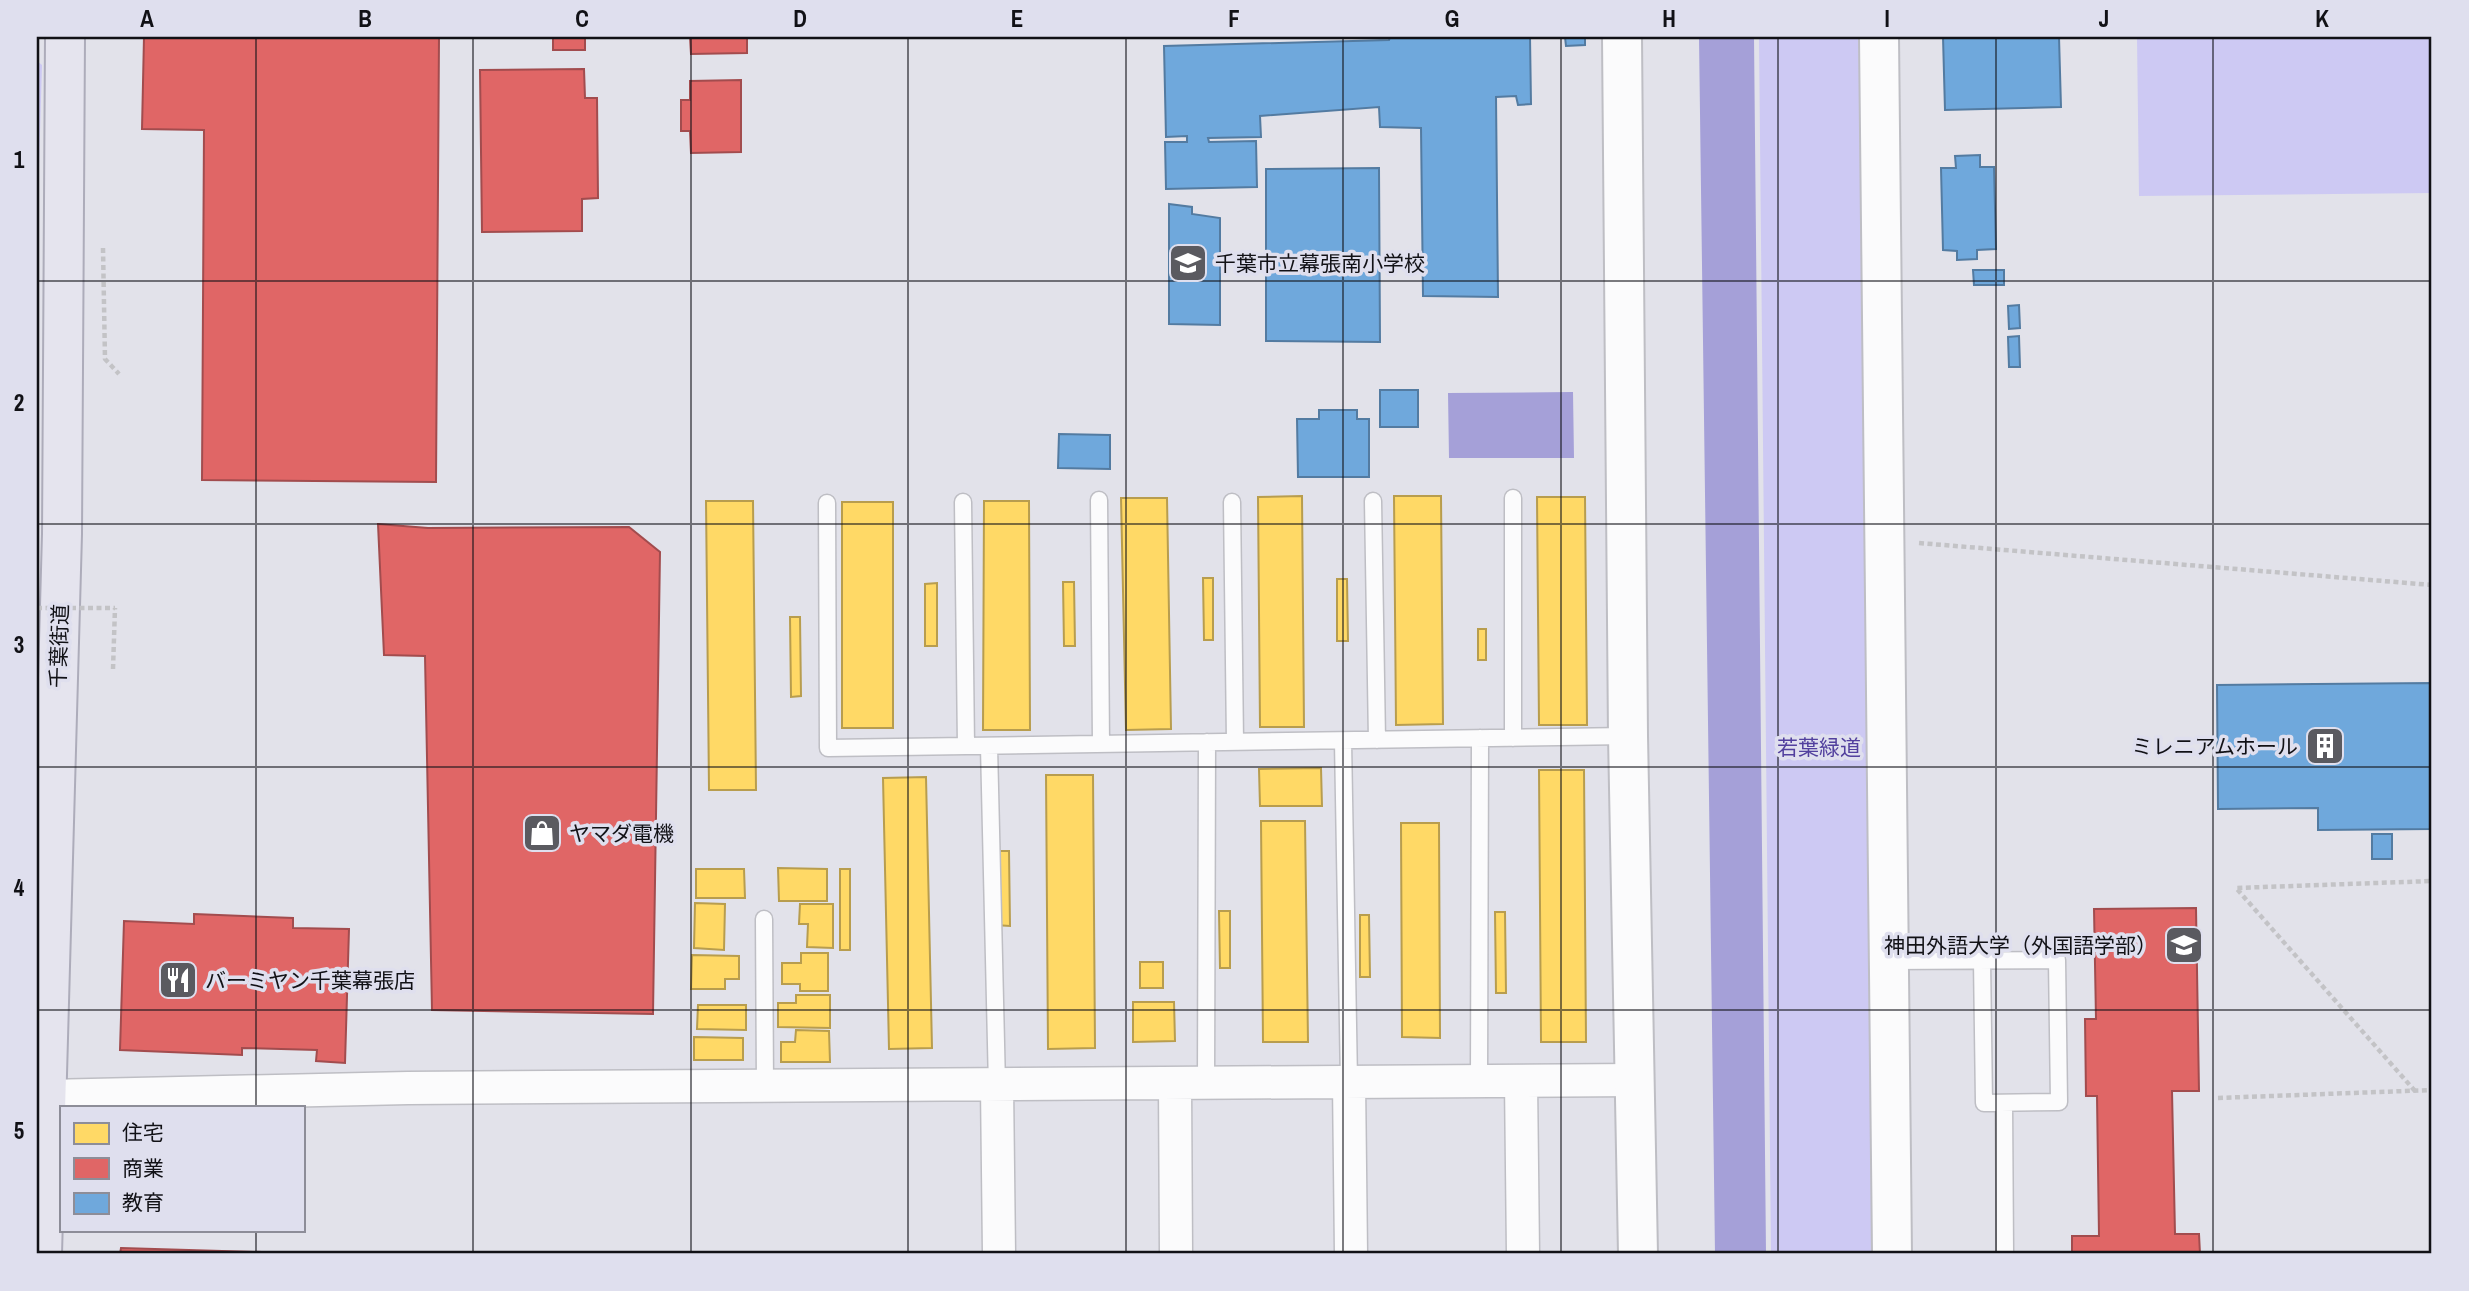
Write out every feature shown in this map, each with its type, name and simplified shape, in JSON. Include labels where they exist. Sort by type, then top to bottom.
[{"type":"highway","name":"千葉街道","points":[[42,1254],[62,534],[56,38]]},
{"type":"street","points":[[1622,37],[1628,736],[1638,1254]]},
{"type":"street","points":[[1879,37],[1892,1254]]},
{"type":"street","points":[[47,1096],[408,1088],[1636,1080]]},
{"type":"street","points":[[1521,1081],[1523,1254]]},
{"type":"street","points":[[1349,1083],[1351,1254]]},
{"type":"street","points":[[1175,1084],[1176,1254]]},
{"type":"street","points":[[997,1086],[999,1254]]},
{"type":"lane","points":[[1513,498],[1513,738]]},
{"type":"lane","points":[[1099,500],[1101,744]]},
{"type":"lane","points":[[1373,501],[1377,740]]},
{"type":"lane","points":[[962,502],[966,746]]},
{"type":"lane","points":[[1232,502],[1235,742]]},
{"type":"lane","points":[[827,503],[828,748],[1628,736]]},
{"type":"lane","points":[[1479,1082],[1480,738]]},
{"type":"lane","points":[[1343,741],[1349,1083]]},
{"type":"lane","points":[[1206,1084],[1207,742]]},
{"type":"lane","points":[[989,746],[997,1086]]},
{"type":"lane","points":[[764,919],[765,1087]]},
{"type":"lane","points":[[1889,961],[1982,960],[2057,960],[2059,1102],[1984,1103],[1982,960]]},
{"type":"lane","points":[[2004,1103],[2005,1254]]},
{"type":"path","points":[[1919,542],[2432,585]]},
{"type":"path","points":[[37,608],[115,608],[113,669]]},
{"type":"path","points":[[2415,1091],[2236,888],[2432,881]]},
{"type":"path","points":[[2218,1098],[2432,1090]]},
{"type":"green space","name":"若葉緑道","points":[[1759,37],[1864,37],[1876,1254],[1771,1254]]},
{"type":"green space","points":[[2137,37],[2432,37],[2432,193],[2139,196]]},
{"type":"green space","points":[[37,61],[42,65],[37,235]]},
{"type":"shaded area","points":[[1699,37],[1754,37],[1766,1254],[1715,1254]]},
{"type":"shaded area","points":[[1573,392],[1574,458],[1449,458],[1448,393]]},
{"type":"building: 住宅","points":[[1302,496],[1304,727],[1260,727],[1258,497]]},
{"type":"building: 住宅","points":[[1394,496],[1441,496],[1443,724],[1396,725]]},
{"type":"building: 住宅","points":[[1537,497],[1585,497],[1587,725],[1539,725]]},
{"type":"building: 住宅","points":[[1121,498],[1167,498],[1171,729],[1126,730]]},
{"type":"building: 住宅","points":[[706,501],[753,501],[756,790],[709,790]]},
{"type":"building: 住宅","points":[[984,501],[1029,501],[1030,730],[983,730]]},
{"type":"building: 住宅","points":[[842,502],[893,502],[893,728],[842,728]]},
{"type":"building: 住宅","points":[[1203,578],[1213,578],[1213,640],[1204,640]]},
{"type":"building: 住宅","points":[[1337,579],[1347,579],[1348,641],[1337,641]]},
{"type":"building: 住宅","points":[[1063,582],[1074,582],[1075,646],[1064,646]]},
{"type":"building: 住宅","points":[[937,583],[937,646],[925,646],[925,584]]},
{"type":"building: 住宅","points":[[790,617],[800,617],[801,696],[791,697]]},
{"type":"building: 住宅","points":[[1478,629],[1486,629],[1486,660],[1478,660]]},
{"type":"building: 住宅","points":[[1321,768],[1322,806],[1260,806],[1259,769]]},
{"type":"building: 住宅","points":[[1539,770],[1584,770],[1586,1042],[1541,1042]]},
{"type":"building: 住宅","points":[[1046,775],[1093,775],[1095,1048],[1048,1049]]},
{"type":"building: 住宅","points":[[926,777],[932,1048],[889,1049],[883,778]]},
{"type":"building: 住宅","points":[[1261,821],[1305,821],[1308,1042],[1263,1042]]},
{"type":"building: 住宅","points":[[1401,823],[1439,823],[1440,1038],[1402,1037]]},
{"type":"building: 住宅","points":[[994,851],[1009,851],[1010,926],[995,925]]},
{"type":"building: 住宅","points":[[778,868],[827,869],[827,901],[779,901]]},
{"type":"building: 住宅","points":[[696,869],[744,869],[745,898],[696,898]]},
{"type":"building: 住宅","points":[[840,869],[850,869],[850,950],[840,950]]},
{"type":"building: 住宅","points":[[695,903],[725,904],[724,950],[694,948]]},
{"type":"building: 住宅","points":[[800,904],[833,904],[833,948],[807,947],[808,924],[799,924]]},
{"type":"building: 住宅","points":[[1219,911],[1230,911],[1230,968],[1220,968]]},
{"type":"building: 住宅","points":[[1495,912],[1505,912],[1506,993],[1496,993]]},
{"type":"building: 住宅","points":[[1360,915],[1369,915],[1370,977],[1360,977]]},
{"type":"building: 住宅","points":[[801,953],[828,953],[828,991],[800,991],[800,984],[782,984],[782,963],[801,963]]},
{"type":"building: 住宅","points":[[692,955],[739,956],[739,979],[725,979],[725,989],[691,989]]},
{"type":"building: 住宅","points":[[1140,962],[1163,962],[1163,988],[1140,988]]},
{"type":"building: 住宅","points":[[796,995],[830,995],[830,1028],[778,1027],[778,1003],[796,1003]]},
{"type":"building: 住宅","points":[[1133,1002],[1174,1002],[1175,1041],[1133,1042]]},
{"type":"building: 住宅","points":[[698,1005],[746,1005],[746,1030],[697,1029]]},
{"type":"building: 住宅","points":[[796,1030],[829,1031],[830,1062],[781,1062],[781,1042],[795,1042]]},
{"type":"building: 住宅","points":[[694,1037],[743,1038],[743,1060],[694,1060]]},
{"type":"building: 商業","points":[[144,37],[439,37],[436,482],[202,480],[204,130],[142,129]]},
{"type":"building: 商業","points":[[553,37],[585,37],[585,50],[553,50]]},
{"type":"building: 商業","points":[[690,37],[747,37],[747,53],[691,54]]},
{"type":"building: 商業","points":[[584,69],[585,98],[597,98],[598,198],[582,199],[582,231],[482,232],[480,70]]},
{"type":"building: 商業","points":[[741,80],[741,152],[691,153],[690,131],[681,131],[681,100],[690,100],[690,81]]},
{"type":"building: 商業","name":"ヤマダ電機","points":[[378,524],[428,528],[629,527],[660,552],[653,1014],[432,1010],[425,656],[384,655]]},
{"type":"building: 商業","points":[[2196,908],[2199,1091],[2172,1091],[2175,1234],[2199,1234],[2200,1254],[2072,1254],[2072,1236],[2099,1236],[2097,1096],[2086,1096],[2085,1019],[2096,1019],[2094,909]]},
{"type":"building: 商業","points":[[194,914],[293,918],[293,928],[349,929],[345,1063],[316,1061],[317,1050],[242,1048],[242,1055],[120,1050],[124,921],[194,924]]},
{"type":"building: 商業","points":[[121,1248],[329,1254],[120,1254]]},
{"type":"building: 教育","points":[[1390,37],[1530,37],[1531,104],[1518,105],[1516,96],[1496,97],[1498,297],[1423,296],[1421,128],[1380,127],[1379,107],[1260,116],[1261,137],[1208,138],[1209,142],[1256,141],[1257,187],[1166,189],[1165,142],[1187,142],[1187,136],[1166,137],[1164,46],[1389,40]]},
{"type":"building: 教育","points":[[1565,37],[1585,37],[1585,45],[1566,46]]},
{"type":"building: 教育","points":[[1943,37],[2059,37],[2061,107],[1945,110]]},
{"type":"building: 教育","points":[[1980,155],[1980,167],[1994,167],[1996,249],[1977,250],[1977,259],[1957,260],[1957,251],[1943,250],[1941,168],[1956,168],[1955,156]]},
{"type":"building: 教育","points":[[1379,168],[1380,342],[1266,341],[1266,169]]},
{"type":"building: 教育","points":[[1169,204],[1192,207],[1192,214],[1220,218],[1220,325],[1169,324]]},
{"type":"building: 教育","points":[[1973,270],[2004,270],[2004,285],[1974,285]]},
{"type":"building: 教育","points":[[2019,305],[2020,328],[2009,329],[2008,306]]},
{"type":"building: 教育","points":[[2019,336],[2020,367],[2009,367],[2008,337]]},
{"type":"building: 教育","points":[[1380,390],[1418,390],[1418,427],[1380,427]]},
{"type":"building: 教育","points":[[1319,410],[1357,410],[1357,419],[1369,419],[1369,477],[1298,477],[1297,419],[1319,419]]},
{"type":"building: 教育","points":[[1059,434],[1110,435],[1110,469],[1058,468]]},
{"type":"building: 教育","name":"ミレニアムホール","points":[[2432,683],[2432,829],[2318,830],[2318,808],[2218,809],[2217,685]]},
{"type":"building: 教育","points":[[2372,834],[2392,834],[2392,859],[2372,859]]},
{"type":"place","name":"千葉市立幕張南小学校","points":[[1188,263]]},
{"type":"place","name":"ミレニアムホール","points":[[2325,746]]},
{"type":"place","name":"ヤマダ電機","points":[[542,833]]},
{"type":"place","name":"神田外語大学（外国語学部）","points":[[2184,945]]},
{"type":"place","name":"バーミヤン千葉幕張店","points":[[178,980]]}]
